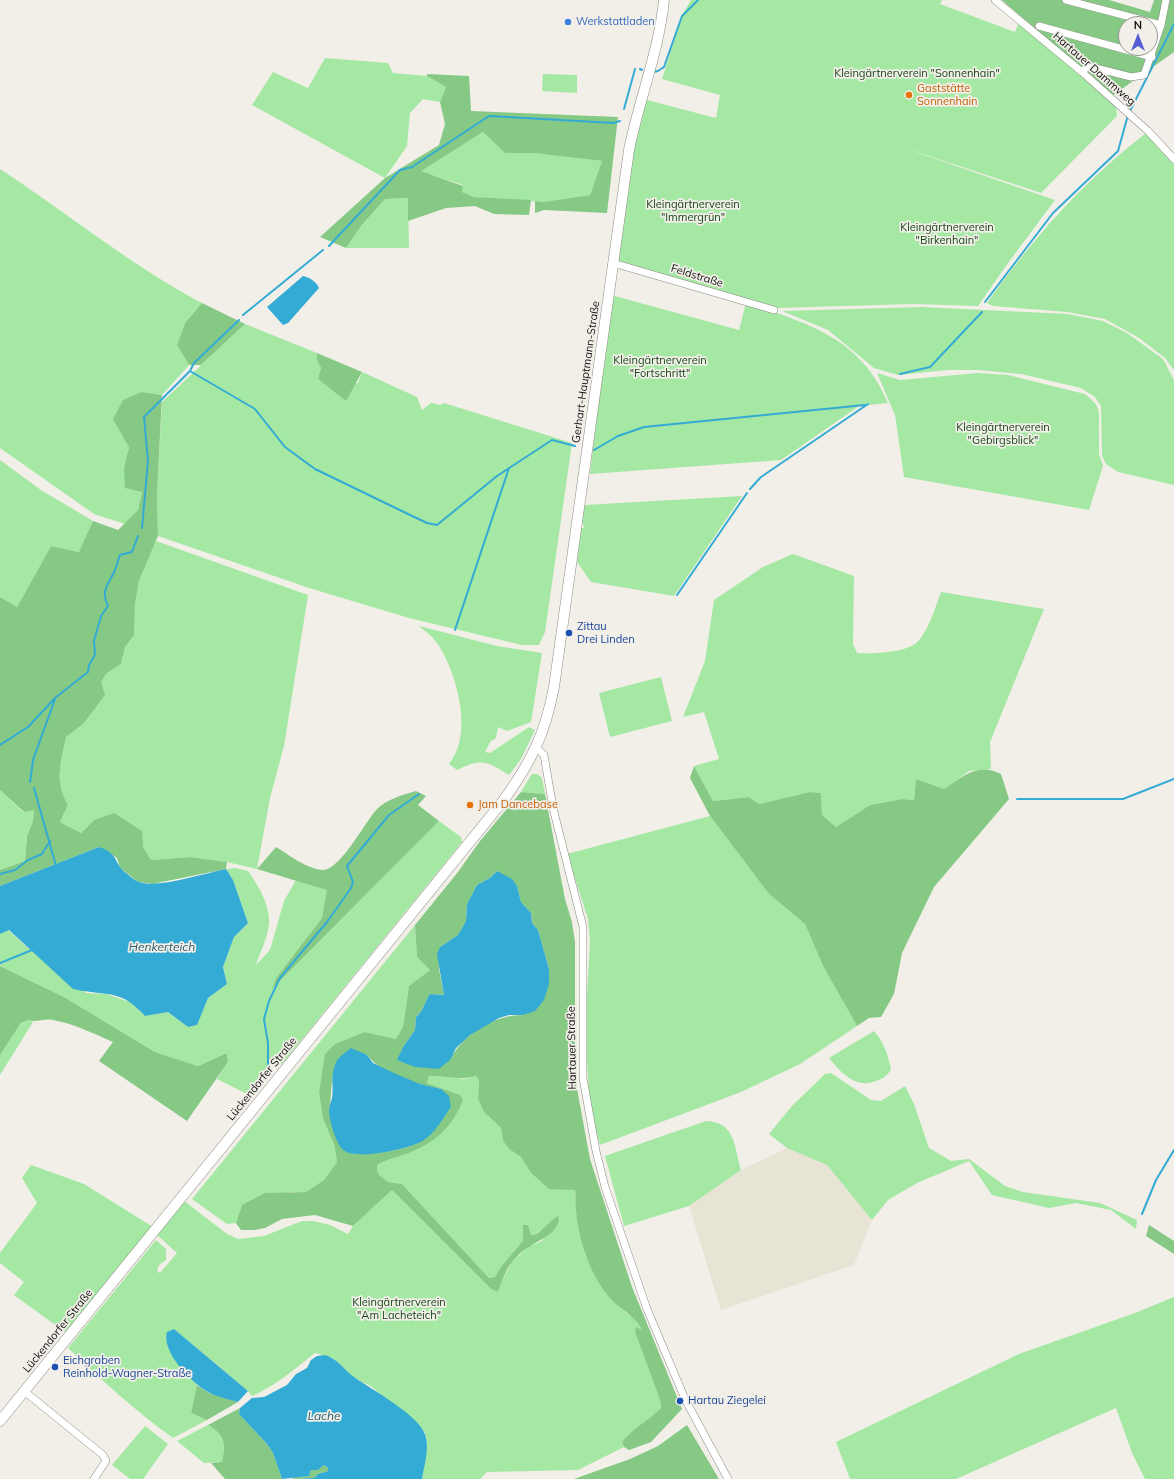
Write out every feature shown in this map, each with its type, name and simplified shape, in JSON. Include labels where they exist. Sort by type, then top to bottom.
[{"type":"main road","name":"Gerhart-Hauptmann-Straße","points":[[536,748],[550,709],[554,687],[613,263],[635,120],[660,25],[664,0]]},
{"type":"main road","name":"Lückendorfer Straße","points":[[0,1421],[499,807],[527,766],[536,748]]},
{"type":"street","name":"Hartauer Dammweg","points":[[995,0],[1082,72],[1148,131],[1174,159]]},
{"type":"street","points":[[1066,0],[1161,25]]},
{"type":"street","points":[[1158,35],[1166,0]]},
{"type":"street","points":[[1039,26],[1118,47]]},
{"type":"street","points":[[1082,72],[1088,66],[1131,77],[1140,77],[1144,75],[1152,56]]},
{"type":"street","name":"Feldstraße","points":[[613,263],[774,310]]},
{"type":"street","name":"Hartauer Straße","points":[[536,748],[544,755],[553,808],[583,927],[583,1078],[596,1152],[605,1187],[636,1279],[680,1388],[693,1416],[728,1479]]},
{"type":"street","points":[[24,1391],[103,1455],[106,1461],[94,1479]]},
{"type":"shaded area","points":[[787,1148],[827,1165],[872,1220],[854,1265],[721,1310],[689,1206],[741,1170]]},
{"type":"green space","points":[[691,0],[942,0],[940,4],[1015,32],[1019,22],[1116,107],[1117,116],[1041,193],[895,145],[1055,200],[978,306],[913,304],[774,308],[616,260],[631,151],[643,99],[716,118],[720,95],[662,79],[682,15]]},
{"type":"green space","points":[[1002,0],[1109,0],[1150,12],[1154,0],[1174,0],[1174,52],[1112,96]]},
{"type":"green space","points":[[325,58],[388,63],[393,73],[427,76],[446,87],[440,102],[423,99],[410,113],[407,146],[385,178],[252,105],[273,72],[308,88]]},
{"type":"green space","points":[[427,74],[469,76],[471,111],[618,117],[607,213],[544,210],[535,213],[535,201],[543,202],[590,195],[602,161],[533,153],[505,153],[483,132],[421,171],[463,186],[462,192],[474,197],[531,200],[529,215],[494,214],[475,206],[446,208],[408,221],[408,198],[385,199],[361,226],[346,248],[320,237],[385,178],[439,145],[445,124],[440,102],[446,87],[427,76]]},
{"type":"green space","points":[[543,74],[577,75],[577,93],[542,91]]},
{"type":"green space","points":[[483,132],[505,153],[533,153],[602,161],[590,195],[543,202],[474,197],[462,192],[463,185],[420,171]]},
{"type":"green space","points":[[1146,133],[1174,165],[1174,370],[1165,358],[1139,338],[1105,319],[1067,312],[993,306],[987,303],[1041,233],[1060,212],[1101,171]]},
{"type":"green space","points":[[0,169],[150,273],[202,303],[185,323],[177,345],[189,365],[162,395],[142,392],[124,468],[142,491],[138,510],[125,524],[94,514],[0,448]]},
{"type":"green space","points":[[408,198],[409,248],[346,248],[361,226],[385,199]]},
{"type":"green space","name":"Kleingärtnerverein \"Fortschritt\"","points":[[611,295],[739,330],[746,303],[791,318],[830,336],[848,348],[863,363],[877,381],[888,403],[859,406],[781,460],[590,474]]},
{"type":"green space","points":[[202,303],[245,324],[201,365],[189,365],[177,345],[185,323]]},
{"type":"green space","points":[[922,307],[1068,314],[1103,321],[1127,333],[1163,359],[1174,380],[1174,485],[1118,472],[1106,464],[1102,456],[1101,406],[1095,397],[1081,388],[1021,374],[978,370],[948,370],[898,375],[874,368],[828,330],[782,311]]},
{"type":"green space","points":[[245,324],[317,353],[317,360],[321,368],[318,379],[327,386],[358,383],[362,372],[417,397],[422,410],[431,403],[440,405],[444,403],[572,443],[545,632],[539,645],[522,645],[409,618],[309,588],[158,536],[157,495],[162,402]]},
{"type":"green space","points":[[317,353],[362,372],[346,401],[318,379],[321,368],[317,360]]},
{"type":"green space","name":"Kleingärtnerverein \"Gebirgsblick\"","points":[[877,373],[900,380],[978,373],[1008,375],[1085,394],[1096,404],[1099,412],[1099,454],[1103,466],[1089,510],[904,477],[895,415]]},
{"type":"green space","points":[[142,392],[162,395],[157,495],[158,536],[139,581],[135,605],[134,635],[125,647],[121,664],[107,673],[101,682],[105,695],[83,724],[66,737],[61,763],[60,779],[61,787],[68,805],[60,822],[81,833],[94,820],[114,813],[142,831],[143,847],[151,860],[190,857],[227,862],[226,869],[152,884],[138,882],[120,868],[117,858],[99,847],[0,886],[0,870],[25,861],[27,836],[33,821],[34,810],[24,812],[0,790],[0,597],[17,607],[51,546],[79,552],[93,521],[118,530],[138,510],[142,492],[125,488],[124,468],[129,447],[113,419],[123,400]]},
{"type":"green space","points":[[0,460],[41,490],[93,521],[80,552],[51,546],[17,607],[0,597]]},
{"type":"green space","points":[[742,496],[674,596],[591,582],[577,562],[581,528],[584,528],[582,520],[585,505]]},
{"type":"green space","points":[[156,541],[308,595],[284,746],[270,798],[257,869],[227,862],[190,857],[151,860],[143,847],[94,820],[81,833],[60,822],[68,805],[61,787],[60,779],[61,763],[66,737],[83,724],[101,682],[107,673],[121,664],[125,647],[134,635],[135,605],[139,581]]},
{"type":"green space","points":[[793,554],[854,576],[853,644],[857,653],[895,651],[915,644],[927,627],[941,592],[1044,609],[990,742],[991,769],[969,771],[944,789],[916,779],[914,800],[902,799],[870,805],[836,827],[822,815],[821,793],[810,792],[759,804],[749,797],[713,801],[694,766],[719,759],[704,712],[683,717],[705,661],[714,600],[763,567]]},
{"type":"green space","points":[[419,626],[497,646],[542,653],[531,722],[507,731],[498,727],[496,738],[490,742],[485,752],[490,753],[529,727],[535,730],[521,759],[509,775],[489,764],[484,763],[472,764],[457,770],[449,764],[456,751],[460,737],[460,703],[451,670],[444,655],[435,640]]},
{"type":"green space","points":[[661,677],[672,721],[610,737],[599,693]]},
{"type":"green space","points":[[694,766],[713,801],[749,797],[759,804],[810,792],[821,793],[822,815],[836,827],[870,805],[902,799],[914,800],[916,779],[944,789],[964,775],[985,769],[1001,774],[1009,799],[934,887],[902,953],[894,994],[881,1017],[869,1018],[857,1026],[823,966],[805,924],[769,894],[710,816],[690,778]]},
{"type":"green space","points":[[532,774],[537,774],[542,778],[545,794],[521,792]]},
{"type":"green space","points":[[0,790],[23,812],[34,809],[33,821],[27,836],[25,861],[0,870]]},
{"type":"green space","points":[[416,791],[426,796],[418,805],[439,821],[272,989],[276,978],[322,918],[327,890],[257,869],[276,847],[298,861],[311,867],[323,870],[330,868],[352,844],[377,809],[390,800]]},
{"type":"green space","points":[[521,792],[545,794],[565,899],[572,922],[575,942],[575,1078],[590,1159],[632,1287],[682,1409],[651,1442],[629,1450],[624,1447],[622,1442],[631,1432],[661,1408],[660,1400],[635,1332],[636,1327],[641,1330],[640,1326],[638,1322],[610,1298],[591,1269],[580,1234],[575,1190],[549,1189],[531,1173],[521,1157],[509,1149],[503,1141],[501,1128],[484,1112],[478,1099],[479,1080],[476,1076],[458,1078],[429,1076],[427,1083],[460,1095],[463,1100],[453,1120],[440,1135],[432,1141],[414,1151],[386,1160],[377,1165],[378,1174],[388,1182],[402,1184],[489,1278],[495,1277],[501,1267],[523,1241],[523,1225],[528,1225],[531,1235],[537,1234],[558,1215],[559,1221],[554,1230],[544,1238],[522,1251],[510,1264],[498,1292],[491,1289],[392,1190],[353,1226],[315,1215],[282,1219],[265,1228],[255,1230],[241,1230],[236,1223],[242,1205],[265,1193],[306,1192],[324,1180],[337,1162],[334,1144],[323,1119],[319,1093],[325,1054],[335,1044],[365,1032],[396,1039],[403,1027],[409,986],[430,970],[417,957],[415,925],[458,872],[480,841]],"holes":[[[497,871],[517,886],[521,902],[531,913],[532,923],[538,930],[549,969],[549,984],[523,1015],[502,1018],[481,1027],[463,1041],[451,1059],[398,1060],[403,1047],[415,1030],[416,1017],[421,1012],[430,994],[444,995],[439,969],[440,947],[458,935],[466,921],[467,904],[477,885],[490,878]],[[342,1055],[367,1055],[382,1068],[401,1078],[441,1089],[451,1107],[430,1135],[414,1145],[383,1152],[353,1154],[329,1110],[333,1073],[335,1066]]]},
{"type":"green space","points":[[710,816],[769,894],[805,924],[823,966],[857,1026],[800,1064],[741,1092],[600,1145],[590,1107],[587,1063],[586,1012],[590,942],[588,919],[567,854]]},
{"type":"green space","points":[[439,821],[461,837],[462,842],[282,1064],[274,1059],[247,1094],[217,1079],[228,1062],[227,1053],[198,1066],[155,1052],[64,997],[0,966],[0,934],[8,930],[29,949],[86,993],[106,994],[130,1002],[145,1016],[168,1012],[188,1027],[196,1025],[208,998],[227,984],[223,967],[234,937],[248,923],[233,880],[226,869],[236,868],[248,871],[256,882],[268,909],[269,923],[266,939],[256,965],[270,950],[284,901],[296,880],[328,890],[322,918],[276,978],[273,988]]},
{"type":"green space","points":[[415,925],[417,957],[430,970],[409,986],[403,1027],[396,1039],[365,1032],[319,1093],[323,1119],[334,1144],[337,1162],[324,1180],[306,1192],[289,1192],[242,1205],[236,1223],[227,1224],[192,1199]]},
{"type":"green space","points":[[0,966],[64,997],[155,1052],[198,1066],[227,1053],[228,1062],[187,1121],[99,1061],[113,1042],[76,1026],[50,1020],[28,1020],[21,1023],[0,1055]]},
{"type":"green space","points":[[28,1020],[33,1022],[0,1075],[0,1055],[21,1023]]},
{"type":"green space","points":[[874,1031],[885,1049],[891,1070],[885,1077],[879,1080],[860,1083],[843,1073],[829,1058]]},
{"type":"green space","points":[[831,1073],[871,1100],[881,1101],[905,1086],[914,1104],[929,1148],[951,1161],[969,1159],[1005,1186],[1023,1192],[1100,1203],[1137,1220],[1136,1229],[1111,1210],[1076,1203],[1049,1208],[992,1195],[969,1161],[917,1183],[888,1200],[872,1220],[827,1165],[787,1148],[769,1134],[792,1106],[825,1074]]},
{"type":"green space","name":"Kleingärtnerverein \"Am Lacheteich\"","points":[[439,1075],[464,1079],[476,1076],[479,1080],[478,1099],[484,1112],[501,1128],[503,1141],[509,1149],[521,1157],[531,1173],[549,1189],[575,1189],[579,1230],[585,1254],[597,1280],[626,1313],[638,1320],[642,1326],[642,1330],[635,1332],[660,1400],[661,1408],[626,1437],[622,1442],[624,1447],[578,1470],[487,1472],[480,1479],[422,1479],[427,1441],[425,1432],[372,1387],[353,1377],[333,1358],[315,1353],[277,1382],[252,1396],[174,1329],[178,1363],[197,1385],[191,1413],[207,1420],[173,1438],[132,1406],[68,1348],[156,1240],[166,1249],[166,1260],[159,1265],[157,1271],[160,1273],[177,1253],[156,1234],[183,1200],[227,1234],[238,1239],[264,1236],[302,1221],[313,1221],[330,1225],[348,1234],[353,1226],[392,1190],[491,1289],[498,1292],[501,1282],[512,1262],[528,1247],[542,1241],[558,1215],[537,1234],[531,1235],[528,1225],[523,1241],[519,1247],[495,1277],[489,1278],[402,1184],[388,1182],[378,1174],[377,1165],[387,1159],[401,1155],[460,1095],[427,1083],[429,1076]]},
{"type":"green space","points":[[706,1121],[716,1122],[728,1131],[735,1145],[741,1170],[689,1206],[624,1226],[605,1156]]},
{"type":"green space","points":[[31,1165],[84,1184],[153,1227],[65,1332],[14,1295],[24,1282],[0,1263],[0,1253],[37,1203],[22,1178]]},
{"type":"green space","points":[[1149,1225],[1174,1241],[1174,1254],[1146,1236]]},
{"type":"green space","points":[[1174,1297],[1174,1479],[1145,1479],[1132,1453],[1116,1408],[956,1479],[850,1479],[836,1442],[1019,1354],[1135,1313]]},
{"type":"green space","points":[[197,1385],[209,1393],[238,1402],[207,1420],[191,1413]]},
{"type":"green space","points":[[240,1408],[239,1414],[267,1444],[273,1453],[282,1479],[225,1479],[211,1463],[222,1462],[224,1445],[218,1432],[208,1425]]},
{"type":"green space","points":[[208,1425],[218,1432],[223,1440],[224,1450],[222,1462],[204,1463],[177,1441]]},
{"type":"green space","points":[[687,1425],[719,1479],[574,1479],[630,1459],[658,1446]]},
{"type":"green space","points":[[145,1426],[168,1444],[143,1479],[130,1479],[112,1465]]},
{"type":"green space","points":[[324,1465],[328,1468],[328,1471],[318,1474],[314,1478],[292,1479],[294,1477],[309,1476],[311,1470],[318,1470]]},
{"type":"water","points":[[303,276],[316,283],[319,288],[288,323],[283,325],[267,307]]},
{"type":"water","name":"Henkerteich","points":[[99,847],[110,852],[119,866],[132,878],[147,884],[181,880],[226,869],[233,880],[248,923],[234,937],[223,967],[227,984],[208,998],[197,1025],[188,1027],[168,1012],[145,1016],[131,1003],[118,996],[73,989],[9,930],[0,934],[0,886]]},
{"type":"water","points":[[497,871],[512,879],[517,886],[521,902],[531,913],[532,923],[538,930],[549,969],[549,984],[544,1000],[535,1011],[523,1015],[509,1015],[499,1018],[470,1035],[456,1048],[451,1059],[439,1069],[415,1067],[397,1060],[403,1047],[415,1030],[416,1017],[421,1012],[430,994],[444,995],[437,954],[440,947],[458,935],[466,921],[467,904],[477,885],[490,878]]},
{"type":"water","points":[[351,1048],[367,1055],[373,1063],[420,1084],[441,1089],[449,1096],[451,1107],[428,1137],[407,1147],[371,1154],[350,1153],[340,1147],[333,1131],[329,1108],[332,1098],[333,1074],[336,1062]]},
{"type":"water","points":[[174,1329],[248,1391],[238,1402],[219,1397],[208,1392],[201,1388],[186,1374],[173,1357],[166,1340],[167,1332]]},
{"type":"water","name":"Lache","points":[[325,1355],[337,1362],[354,1377],[404,1410],[420,1426],[425,1434],[427,1445],[422,1479],[295,1479],[314,1478],[318,1474],[328,1471],[328,1468],[324,1465],[318,1470],[311,1470],[309,1476],[282,1479],[273,1453],[267,1444],[239,1414],[240,1408],[252,1398],[264,1397],[287,1385],[296,1374],[307,1368],[311,1360],[317,1356]]},
{"type":"waterway","points":[[653,72],[664,67],[682,16],[698,0]]},
{"type":"waterway","points":[[1130,111],[1174,24]]},
{"type":"waterway","points":[[624,109],[635,69]]},
{"type":"waterway","points":[[985,302],[1053,213],[1118,151],[1128,115]]},
{"type":"waterway","points":[[329,246],[400,170],[412,167],[489,116],[613,123],[620,121]]},
{"type":"waterway","points":[[243,315],[323,250]]},
{"type":"waterway","points":[[900,374],[930,367],[982,312]]},
{"type":"waterway","points":[[142,528],[148,461],[144,417],[190,371],[194,363],[239,320]]},
{"type":"waterway","points":[[190,371],[255,409],[285,447],[315,469],[427,523],[437,525],[497,476],[552,440],[575,446]]},
{"type":"waterway","points":[[750,489],[761,477],[868,404]]},
{"type":"waterway","points":[[594,450],[618,436],[644,427],[865,405]]},
{"type":"waterway","points":[[455,630],[509,468]]},
{"type":"waterway","points":[[677,595],[747,493]]},
{"type":"waterway","points":[[0,745],[28,727],[55,698],[88,672],[89,665],[95,655],[94,641],[101,616],[108,606],[105,596],[106,587],[115,570],[120,555],[132,552],[138,536]]},
{"type":"waterway","points":[[30,782],[33,760],[55,699]]},
{"type":"waterway","points":[[1017,799],[1123,799],[1174,779]]},
{"type":"waterway","points":[[34,788],[56,866]]},
{"type":"waterway","points":[[268,1064],[268,1043],[264,1019],[269,1001],[280,978],[327,922],[351,888],[353,882],[347,866],[389,815],[419,794]]},
{"type":"waterway","points":[[0,874],[15,870],[28,860],[42,854],[50,841]]},
{"type":"waterway","points":[[0,963],[32,950]]},
{"type":"waterway","points":[[1142,1214],[1156,1180],[1174,1150]]},
{"type":"place","name":"Werkstattladen","points":[[568,22]]},
{"type":"place","name":"Gaststätte Sonnenhain","points":[[909,95]]},
{"type":"place","name":"Zittau Drei Linden","points":[[569,633]]},
{"type":"place","name":"Jam Dancebase","points":[[470,805]]},
{"type":"place","name":"Eichgraben Reinhold-Wagner-Straße","points":[[55,1367]]},
{"type":"place","name":"Hartau Ziegelei","points":[[680,1401]]},
{"type":"park label","name":"Kleingärtnerverein \"Sonnenhain\"","points":[[917,74]]},
{"type":"park label","name":"Kleingärtnerverein \"Immergrün\"","points":[[693,211]]},
{"type":"park label","name":"Kleingärtnerverein \"Birkenhain\"","points":[[947,234]]}]
